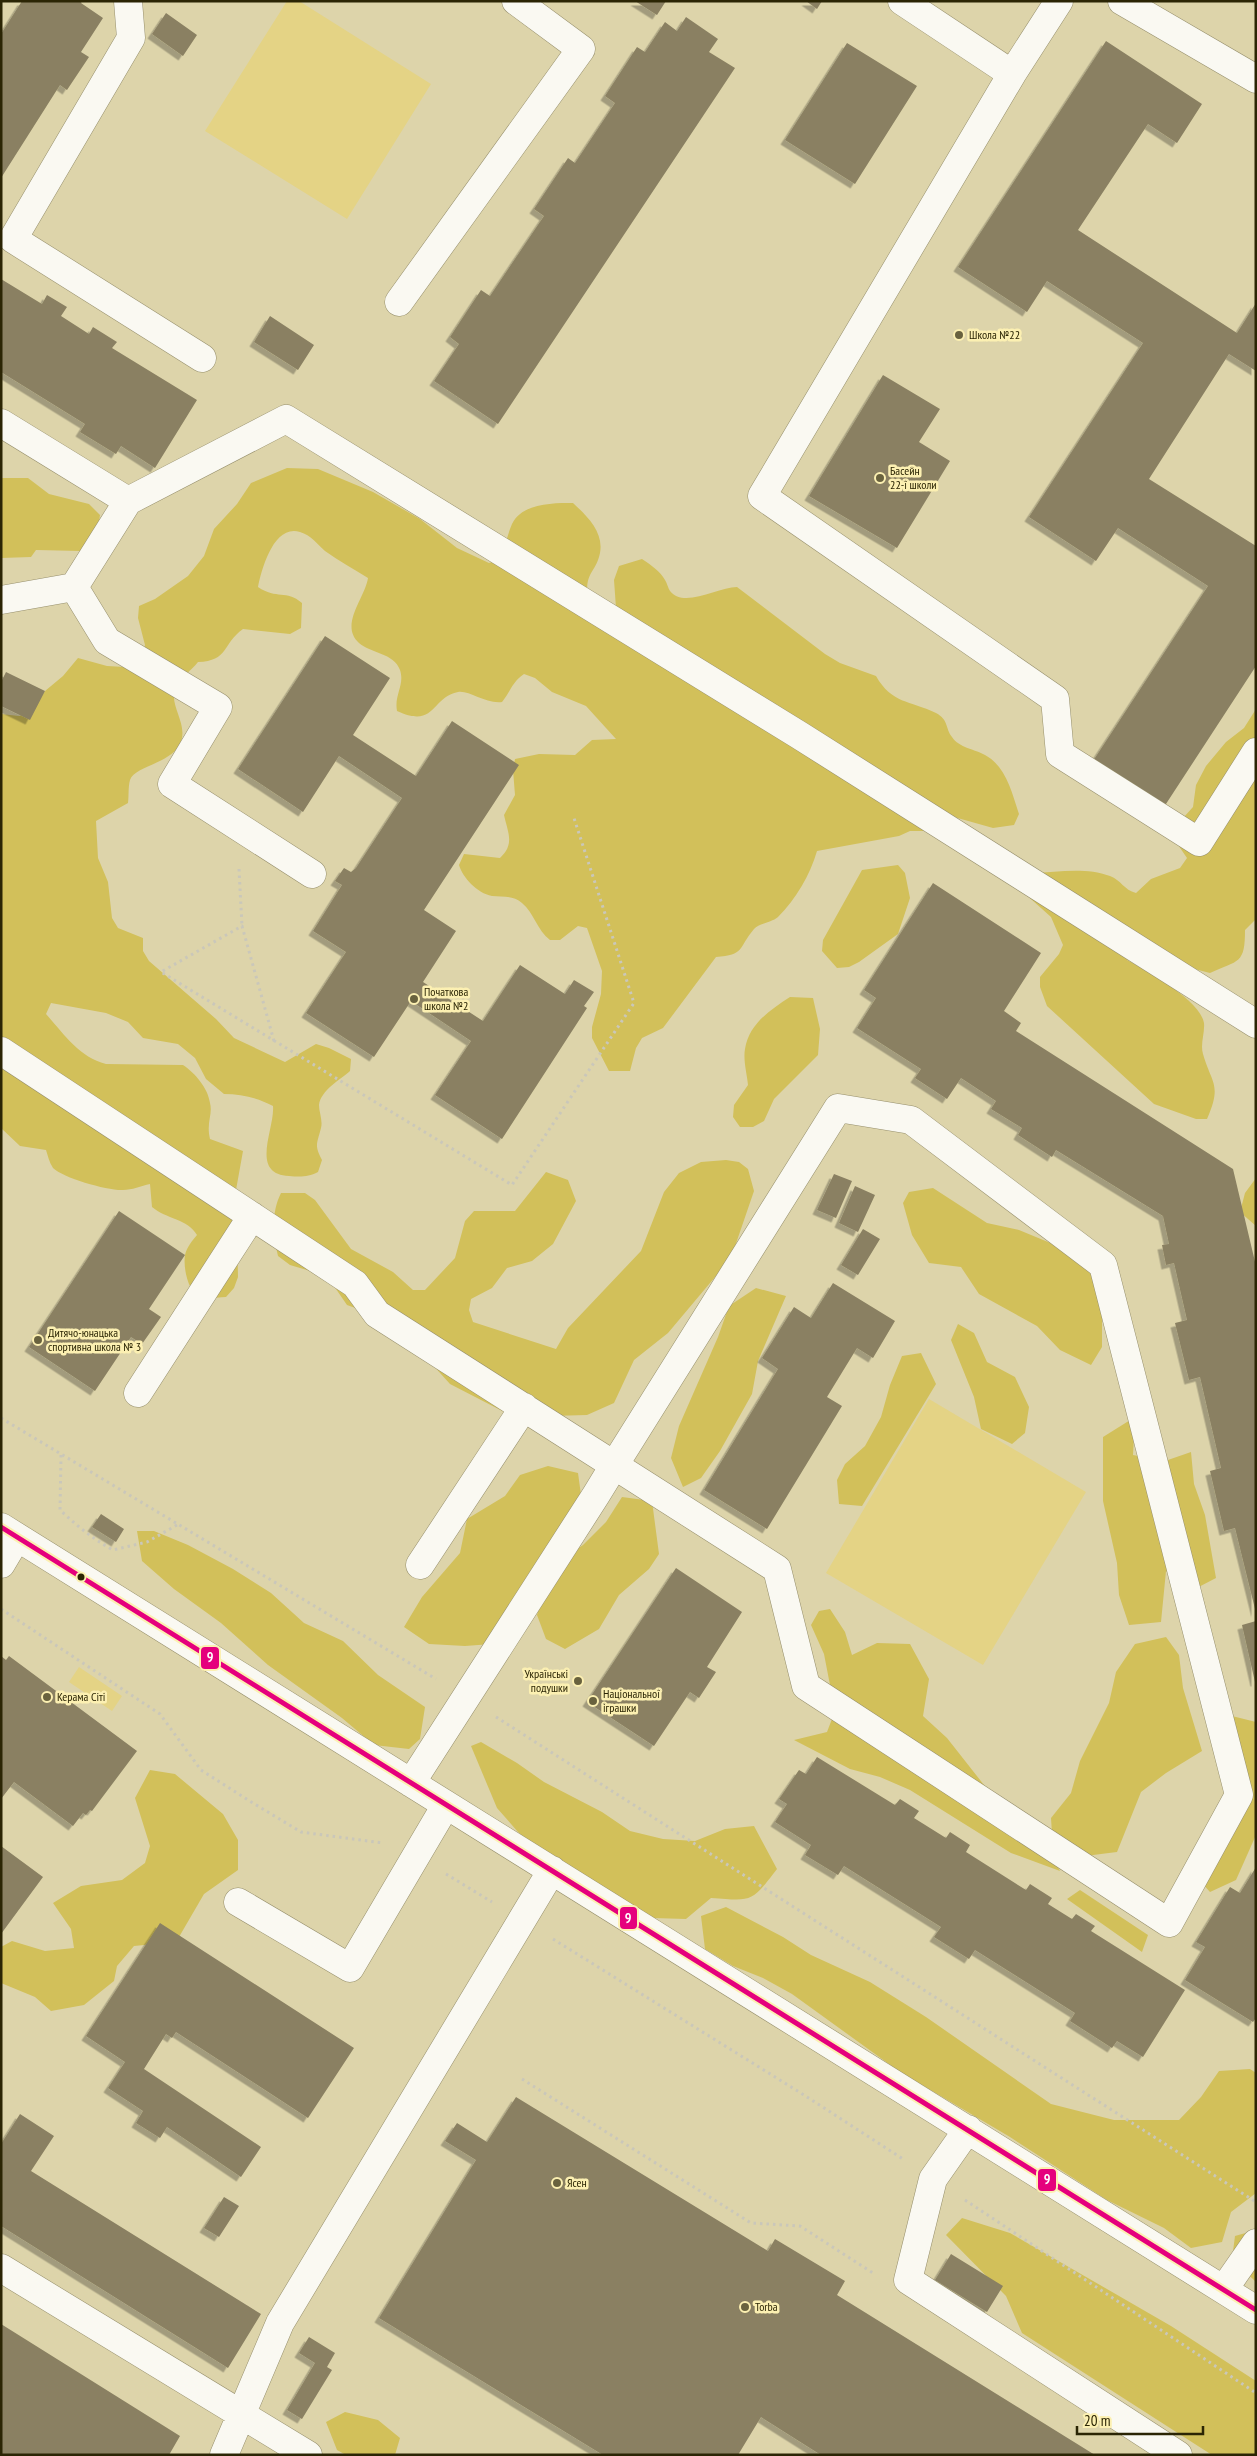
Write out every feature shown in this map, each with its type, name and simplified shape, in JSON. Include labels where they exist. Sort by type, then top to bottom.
[{"type":"street","points":[[128,1],[131,38],[13,239],[202,358]]},
{"type":"street","points":[[400,302],[581,49],[516,1]]},
{"type":"street","points":[[902,1],[1012,74]]},
{"type":"street","points":[[1059,1],[1012,74],[762,496],[1056,699],[1060,754],[1200,842],[1256,752]]},
{"type":"street","points":[[1122,1],[1256,79]]},
{"type":"street","points":[[1,600],[74,587],[128,501],[286,419],[799,734],[1256,1024]]},
{"type":"street","points":[[1,423],[128,501]]},
{"type":"street","points":[[74,587],[106,641],[218,707],[172,784],[312,874]]},
{"type":"street","points":[[1,1051],[355,1284],[377,1314],[615,1464],[777,1569],[806,1686],[1169,1923],[1239,1795],[1103,1265],[911,1120],[838,1108],[615,1464],[411,1783]]},
{"type":"street","points":[[138,1393],[252,1216]]},
{"type":"street","points":[[420,1565],[524,1407]]},
{"type":"street","points":[[1,1564],[9,1532],[1256,2310]]},
{"type":"street","points":[[238,1902],[350,1968],[414,1856],[446,1805]]},
{"type":"street","points":[[224,2455],[280,2323],[552,1870]]},
{"type":"street","points":[[968,2129],[933,2179],[908,2280],[1178,2455]]},
{"type":"street","points":[[1224,2289],[1256,2242]]},
{"type":"street","points":[[1,2268],[308,2455]]},
{"type":"path","points":[[242,926],[161,972],[512,1185],[634,1003],[574,815]]},
{"type":"path","points":[[258,839],[238,871],[242,926],[274,1040]]},
{"type":"path","points":[[1,1418],[466,1698],[1256,2202]]},
{"type":"path","points":[[61,1455],[60,1510],[86,1534],[113,1550],[147,1542],[178,1524]]},
{"type":"path","points":[[1,1609],[160,1714],[201,1770],[301,1832],[396,1844],[804,2094],[1256,2393]]},
{"type":"path","points":[[522,2079],[751,2223],[800,2226],[885,2280],[908,2280]]},
{"type":"shaded area","points":[[287,1],[299,1],[431,84],[347,219],[205,131]]},
{"type":"shaded area","points":[[287,468],[318,469],[373,492],[420,519],[457,548],[489,563],[502,559],[512,524],[523,512],[539,506],[573,503],[589,519],[597,531],[601,545],[598,560],[589,578],[588,598],[616,608],[614,580],[619,566],[642,559],[661,574],[670,591],[676,596],[692,598],[737,587],[825,654],[840,663],[876,676],[888,692],[895,697],[936,713],[943,718],[955,741],[985,755],[998,766],[1011,789],[1019,814],[1014,825],[993,828],[947,815],[932,831],[910,831],[899,836],[817,851],[802,886],[778,917],[756,927],[737,952],[716,957],[663,1028],[642,1038],[636,1048],[630,1071],[609,1071],[592,1038],[592,1027],[601,994],[602,971],[587,928],[578,926],[560,940],[550,940],[519,900],[492,896],[481,892],[467,880],[459,865],[464,854],[500,858],[508,848],[509,838],[504,815],[515,795],[513,770],[515,759],[539,754],[575,755],[592,740],[616,739],[586,706],[552,692],[535,678],[524,674],[514,683],[502,702],[490,701],[458,692],[449,695],[426,714],[410,716],[397,711],[396,705],[401,675],[397,664],[393,660],[359,643],[354,636],[352,628],[352,620],[368,578],[325,551],[311,537],[304,533],[291,531],[283,535],[276,541],[266,559],[258,587],[271,593],[291,596],[302,603],[301,628],[290,634],[243,629],[215,659],[198,662],[183,677],[174,695],[182,730],[179,746],[168,757],[133,776],[129,783],[128,803],[96,821],[98,858],[108,882],[112,918],[118,928],[143,938],[143,951],[149,961],[216,1019],[234,1038],[285,1062],[316,1044],[351,1059],[350,1071],[327,1090],[320,1100],[321,1125],[317,1144],[322,1160],[318,1172],[304,1176],[289,1176],[277,1173],[270,1167],[267,1159],[267,1149],[273,1106],[250,1097],[224,1094],[206,1079],[195,1058],[178,1044],[143,1038],[128,1022],[106,1013],[51,1003],[46,1014],[73,1044],[96,1061],[106,1064],[183,1065],[200,1081],[209,1097],[211,1107],[210,1139],[243,1151],[236,1190],[238,1277],[234,1288],[226,1297],[202,1298],[197,1296],[190,1286],[185,1267],[186,1252],[197,1235],[182,1222],[152,1207],[150,1184],[116,1190],[76,1180],[53,1168],[46,1150],[20,1146],[1,1128],[1,714],[19,716],[32,710],[45,691],[63,676],[78,658],[107,666],[142,668],[145,645],[138,618],[139,606],[155,599],[188,576],[204,556],[214,529],[237,504],[251,483]]},
{"type":"shaded area","points":[[1,478],[28,478],[49,494],[89,504],[100,515],[96,542],[81,551],[36,550],[31,557],[1,558]]},
{"type":"shaded area","points":[[1256,709],[1256,919],[1245,930],[1242,955],[1234,963],[1210,973],[1148,957],[1127,960],[1172,987],[1183,996],[1200,1014],[1204,1023],[1202,1050],[1215,1091],[1212,1107],[1207,1119],[1196,1119],[1154,1104],[1047,1006],[1040,987],[1040,977],[1059,954],[1063,945],[1051,917],[1022,891],[1033,873],[1082,871],[1110,876],[1128,890],[1136,893],[1151,879],[1180,868],[1187,858],[1174,839],[1173,829],[1193,807],[1196,785],[1206,766],[1226,742],[1244,728]]},
{"type":"shaded area","points":[[898,865],[905,873],[910,898],[898,934],[859,962],[849,967],[837,968],[822,951],[823,940],[862,870]]},
{"type":"shaded area","points":[[790,997],[813,998],[820,1029],[818,1055],[774,1099],[764,1121],[753,1127],[740,1127],[733,1117],[734,1105],[748,1085],[744,1058],[747,1040],[762,1019]]},
{"type":"shaded area","points":[[726,1160],[739,1162],[748,1169],[754,1191],[731,1258],[668,1333],[634,1360],[614,1403],[587,1415],[514,1417],[450,1384],[394,1322],[347,1305],[327,1276],[290,1265],[278,1256],[276,1248],[274,1216],[281,1193],[305,1193],[315,1200],[351,1249],[393,1272],[413,1290],[425,1290],[455,1258],[465,1221],[474,1211],[515,1211],[546,1172],[568,1180],[576,1201],[553,1244],[532,1261],[507,1268],[492,1288],[471,1299],[469,1310],[473,1322],[556,1349],[568,1328],[641,1251],[664,1192],[679,1173],[701,1162]]},
{"type":"shaded area","points":[[1256,1178],[1256,1226],[1240,1212],[1245,1193]]},
{"type":"shaded area","points":[[933,1188],[987,1223],[1019,1230],[1076,1256],[1096,1281],[1102,1314],[1102,1347],[1091,1365],[1060,1350],[1037,1326],[979,1294],[961,1267],[929,1263],[912,1235],[903,1203],[909,1192]]},
{"type":"shaded area","points":[[756,1288],[786,1296],[758,1361],[752,1394],[720,1451],[701,1478],[683,1487],[671,1458],[679,1426],[718,1337],[729,1306]]},
{"type":"shaded area","points":[[958,1324],[974,1333],[987,1362],[1015,1377],[1029,1407],[1025,1433],[1012,1444],[981,1429],[974,1397],[951,1340]]},
{"type":"shaded area","points":[[921,1353],[936,1384],[862,1506],[839,1504],[837,1480],[845,1464],[865,1446],[881,1417],[890,1385],[902,1356]]},
{"type":"shaded area","points":[[929,1399],[1086,1492],[983,1665],[826,1573]]},
{"type":"shaded area","points":[[1135,1417],[1133,1455],[1165,1461],[1191,1452],[1194,1484],[1205,1515],[1216,1578],[1189,1592],[1166,1571],[1161,1622],[1129,1625],[1119,1595],[1117,1563],[1103,1501],[1103,1437]]},
{"type":"shaded area","points":[[548,1466],[578,1473],[584,1517],[505,1643],[465,1646],[429,1644],[404,1627],[422,1597],[460,1553],[467,1519],[505,1496],[520,1475]]},
{"type":"shaded area","points":[[622,1497],[652,1501],[659,1554],[649,1569],[619,1595],[599,1629],[565,1649],[546,1639],[537,1615],[545,1588],[555,1564],[583,1545],[606,1522]]},
{"type":"shaded area","points":[[137,1531],[154,1531],[188,1545],[233,1569],[271,1593],[304,1623],[343,1641],[378,1675],[425,1707],[420,1739],[409,1749],[374,1745],[342,1718],[268,1665],[221,1623],[174,1589],[142,1561]]},
{"type":"shaded area","points":[[830,1609],[845,1632],[852,1655],[877,1643],[910,1644],[929,1679],[923,1716],[947,1738],[1010,1818],[1044,1839],[1060,1871],[1011,1853],[910,1790],[880,1777],[850,1769],[794,1740],[827,1732],[835,1711],[824,1654],[811,1625],[819,1611]]},
{"type":"shaded area","points":[[1166,1637],[1179,1655],[1183,1688],[1202,1751],[1166,1773],[1141,1792],[1117,1852],[1085,1856],[1053,1849],[1051,1818],[1071,1793],[1080,1761],[1109,1703],[1116,1672],[1135,1644]]},
{"type":"shaded area","points":[[79,1667],[122,1696],[112,1711],[69,1682]]},
{"type":"shaded area","points":[[1232,1716],[1256,1722],[1256,1835],[1236,1880],[1210,1892],[1201,1882],[1249,1796],[1245,1764]]},
{"type":"shaded area","points":[[481,1742],[517,1763],[544,1782],[602,1812],[630,1831],[663,1839],[695,1841],[725,1829],[754,1826],[777,1869],[762,1888],[750,1897],[735,1900],[711,1898],[686,1919],[653,1918],[542,1854],[518,1832],[497,1808],[471,1746]]},
{"type":"shaded area","points":[[150,1770],[175,1774],[223,1814],[238,1840],[238,1870],[204,1894],[179,1937],[154,1944],[134,1946],[117,1966],[114,1981],[84,2005],[51,2011],[35,1997],[1,1983],[1,1947],[12,1941],[45,1951],[74,1948],[71,1929],[53,1903],[81,1886],[122,1880],[145,1863],[150,1846],[135,1798]]},
{"type":"shaded area","points":[[1080,1890],[1148,1935],[1142,1952],[1067,1899]]},
{"type":"shaded area","points":[[726,1907],[783,1937],[811,1955],[870,1982],[926,2017],[1051,2104],[1114,2120],[1179,2120],[1201,2097],[1219,2071],[1250,2069],[1256,2073],[1256,2193],[1231,2212],[1222,2242],[1191,2248],[1164,2228],[1107,2200],[1010,2137],[900,2072],[792,1994],[763,1978],[733,1966],[705,1949],[701,1916]]},
{"type":"shaded area","points":[[962,2218],[1010,2233],[1171,2326],[1256,2381],[1256,2455],[1212,2455],[1022,2333],[1006,2296],[946,2235]]},
{"type":"shaded area","points":[[1256,2230],[1256,2282],[1232,2259],[1235,2236]]},
{"type":"shaded area","points":[[345,2412],[378,2420],[400,2438],[395,2455],[346,2455],[337,2450],[326,2422]]},
{"type":"building","points":[[22,1],[82,1],[81,3],[103,18],[81,52],[89,57],[67,90],[60,85],[1,178],[1,34]]},
{"type":"building","points":[[635,1],[666,1],[657,15]]},
{"type":"building","points":[[806,1],[822,1],[817,9]]},
{"type":"building","points":[[166,13],[197,35],[183,56],[152,34]]},
{"type":"building","points":[[686,17],[718,39],[709,52],[735,68],[498,424],[434,381],[459,344],[450,337],[481,290],[490,296],[544,216],[534,209],[568,158],[575,163],[615,103],[605,96],[637,47],[645,52],[665,22],[677,31]]},
{"type":"building","points":[[1106,41],[1202,104],[1177,143],[1148,124],[1078,230],[1237,333],[1256,303],[1256,371],[1229,354],[1149,479],[1256,546],[1256,666],[1164,807],[1093,761],[1208,586],[1118,528],[1096,561],[1029,517],[1143,343],[1047,281],[1027,312],[958,267]]},
{"type":"building","points":[[847,43],[917,86],[855,184],[785,140]]},
{"type":"building","points":[[1,279],[42,304],[47,295],[67,307],[61,316],[89,334],[93,327],[117,342],[112,348],[197,400],[155,468],[121,446],[116,454],[80,432],[85,424],[1,372]]},
{"type":"building","points":[[270,316],[314,345],[298,370],[254,342]]},
{"type":"building","name":"Басейн 22-ї школи","points":[[883,375],[940,409],[919,442],[950,461],[897,548],[809,496]]},
{"type":"building","points":[[325,636],[390,678],[353,735],[416,776],[452,721],[519,765],[424,910],[456,931],[423,982],[483,1021],[520,965],[565,994],[574,980],[594,992],[584,1006],[587,1008],[502,1139],[435,1095],[471,1041],[411,1001],[374,1057],[306,1013],[346,952],[313,931],[342,885],[335,881],[344,868],[351,872],[356,868],[402,798],[339,756],[303,812],[238,769]]},
{"type":"building","points":[[6,672],[45,691],[30,720],[1,706],[1,682]]},
{"type":"building","points":[[933,883],[1041,953],[1004,1011],[1021,1023],[1016,1031],[1233,1169],[1256,1266],[1256,1613],[1235,1528],[1224,1531],[1210,1471],[1221,1468],[1200,1377],[1189,1380],[1175,1323],[1187,1320],[1174,1263],[1166,1265],[1162,1245],[1169,1244],[1163,1216],[1056,1150],[1052,1157],[1018,1135],[1022,1128],[991,1109],[996,1101],[961,1078],[947,1099],[915,1078],[921,1069],[857,1028],[876,998],[864,990]]},
{"type":"building","points":[[834,1174],[852,1181],[836,1218],[817,1210]]},
{"type":"building","points":[[855,1186],[875,1195],[858,1232],[839,1223]]},
{"type":"building","points":[[119,1211],[185,1255],[149,1309],[161,1317],[142,1344],[131,1337],[95,1391],[29,1347]]},
{"type":"building","points":[[863,1229],[880,1239],[858,1275],[841,1265]]},
{"type":"building","points":[[833,1283],[895,1321],[873,1358],[857,1348],[827,1397],[842,1406],[767,1529],[704,1490],[778,1369],[762,1358],[794,1307],[811,1318]]},
{"type":"building","points":[[101,1514],[124,1529],[116,1542],[92,1527]]},
{"type":"building","points":[[676,1568],[742,1612],[707,1667],[716,1672],[699,1698],[690,1692],[654,1746],[587,1702]]},
{"type":"building","points":[[1256,1621],[1256,1682],[1255,1682],[1242,1625]]},
{"type":"building","points":[[1,1656],[6,1660],[9,1656],[137,1751],[92,1811],[90,1810],[86,1815],[83,1813],[73,1826],[14,1782],[1,1799]]},
{"type":"building","points":[[817,1757],[895,1805],[900,1799],[919,1811],[914,1818],[946,1838],[950,1832],[970,1845],[966,1852],[1026,1890],[1030,1884],[1052,1898],[1048,1904],[1072,1919],[1076,1914],[1095,1926],[1091,1931],[1185,1990],[1143,2057],[1117,2041],[1112,2048],[1070,2021],[1075,2013],[975,1950],[969,1959],[934,1937],[941,1927],[844,1866],[838,1875],[805,1855],[811,1845],[775,1822],[787,1804],[779,1799],[799,1770],[806,1774]]},
{"type":"building","points":[[1,1846],[43,1877],[1,1934]]},
{"type":"building","points":[[1256,1867],[1256,2018],[1253,2022],[1185,1980],[1205,1947],[1196,1942],[1230,1887],[1240,1893]]},
{"type":"building","points":[[160,1923],[354,2048],[308,2118],[176,2032],[172,2038],[166,2034],[144,2069],[261,2147],[241,2177],[167,2127],[160,2138],[136,2123],[143,2111],[108,2088],[125,2062],[86,2036]]},
{"type":"building","points":[[516,2097],[768,2251],[775,2239],[845,2281],[837,2295],[1095,2455],[821,2455],[761,2417],[738,2455],[603,2455],[379,2318],[476,2160],[445,2141],[457,2123],[487,2142]]},
{"type":"building","points":[[20,2114],[54,2136],[31,2171],[261,2314],[228,2368],[1,2226],[1,2144]]},
{"type":"building","points":[[224,2197],[239,2206],[219,2237],[204,2228]]},
{"type":"building","points":[[951,2254],[1003,2286],[987,2312],[935,2280]]},
{"type":"building","points":[[1,2324],[180,2436],[169,2455],[1,2455]]},
{"type":"building","points":[[309,2337],[335,2353],[327,2367],[332,2370],[302,2419],[287,2410],[315,2363],[299,2353]]},
{"type":"transit line","name":"9","points":[[1,1527],[1256,2310]]},
{"type":"place","name":"Школа №22","points":[[959,335]]},
{"type":"place","name":"Басейн 22-ї школи","points":[[880,478]]},
{"type":"place","name":"Початкова школа №2","points":[[414,999]]},
{"type":"place","name":"Дитячо-юнацька спортивна школа № 3","points":[[38,1340]]},
{"type":"place","name":"Українські подушки","points":[[578,1681]]},
{"type":"place","name":"Керама Сіті","points":[[47,1697]]},
{"type":"place","name":"Національної іграшки","points":[[593,1701]]},
{"type":"place","name":"Ясен","points":[[557,2183]]},
{"type":"place","name":"Torba","points":[[745,2307]]}]
